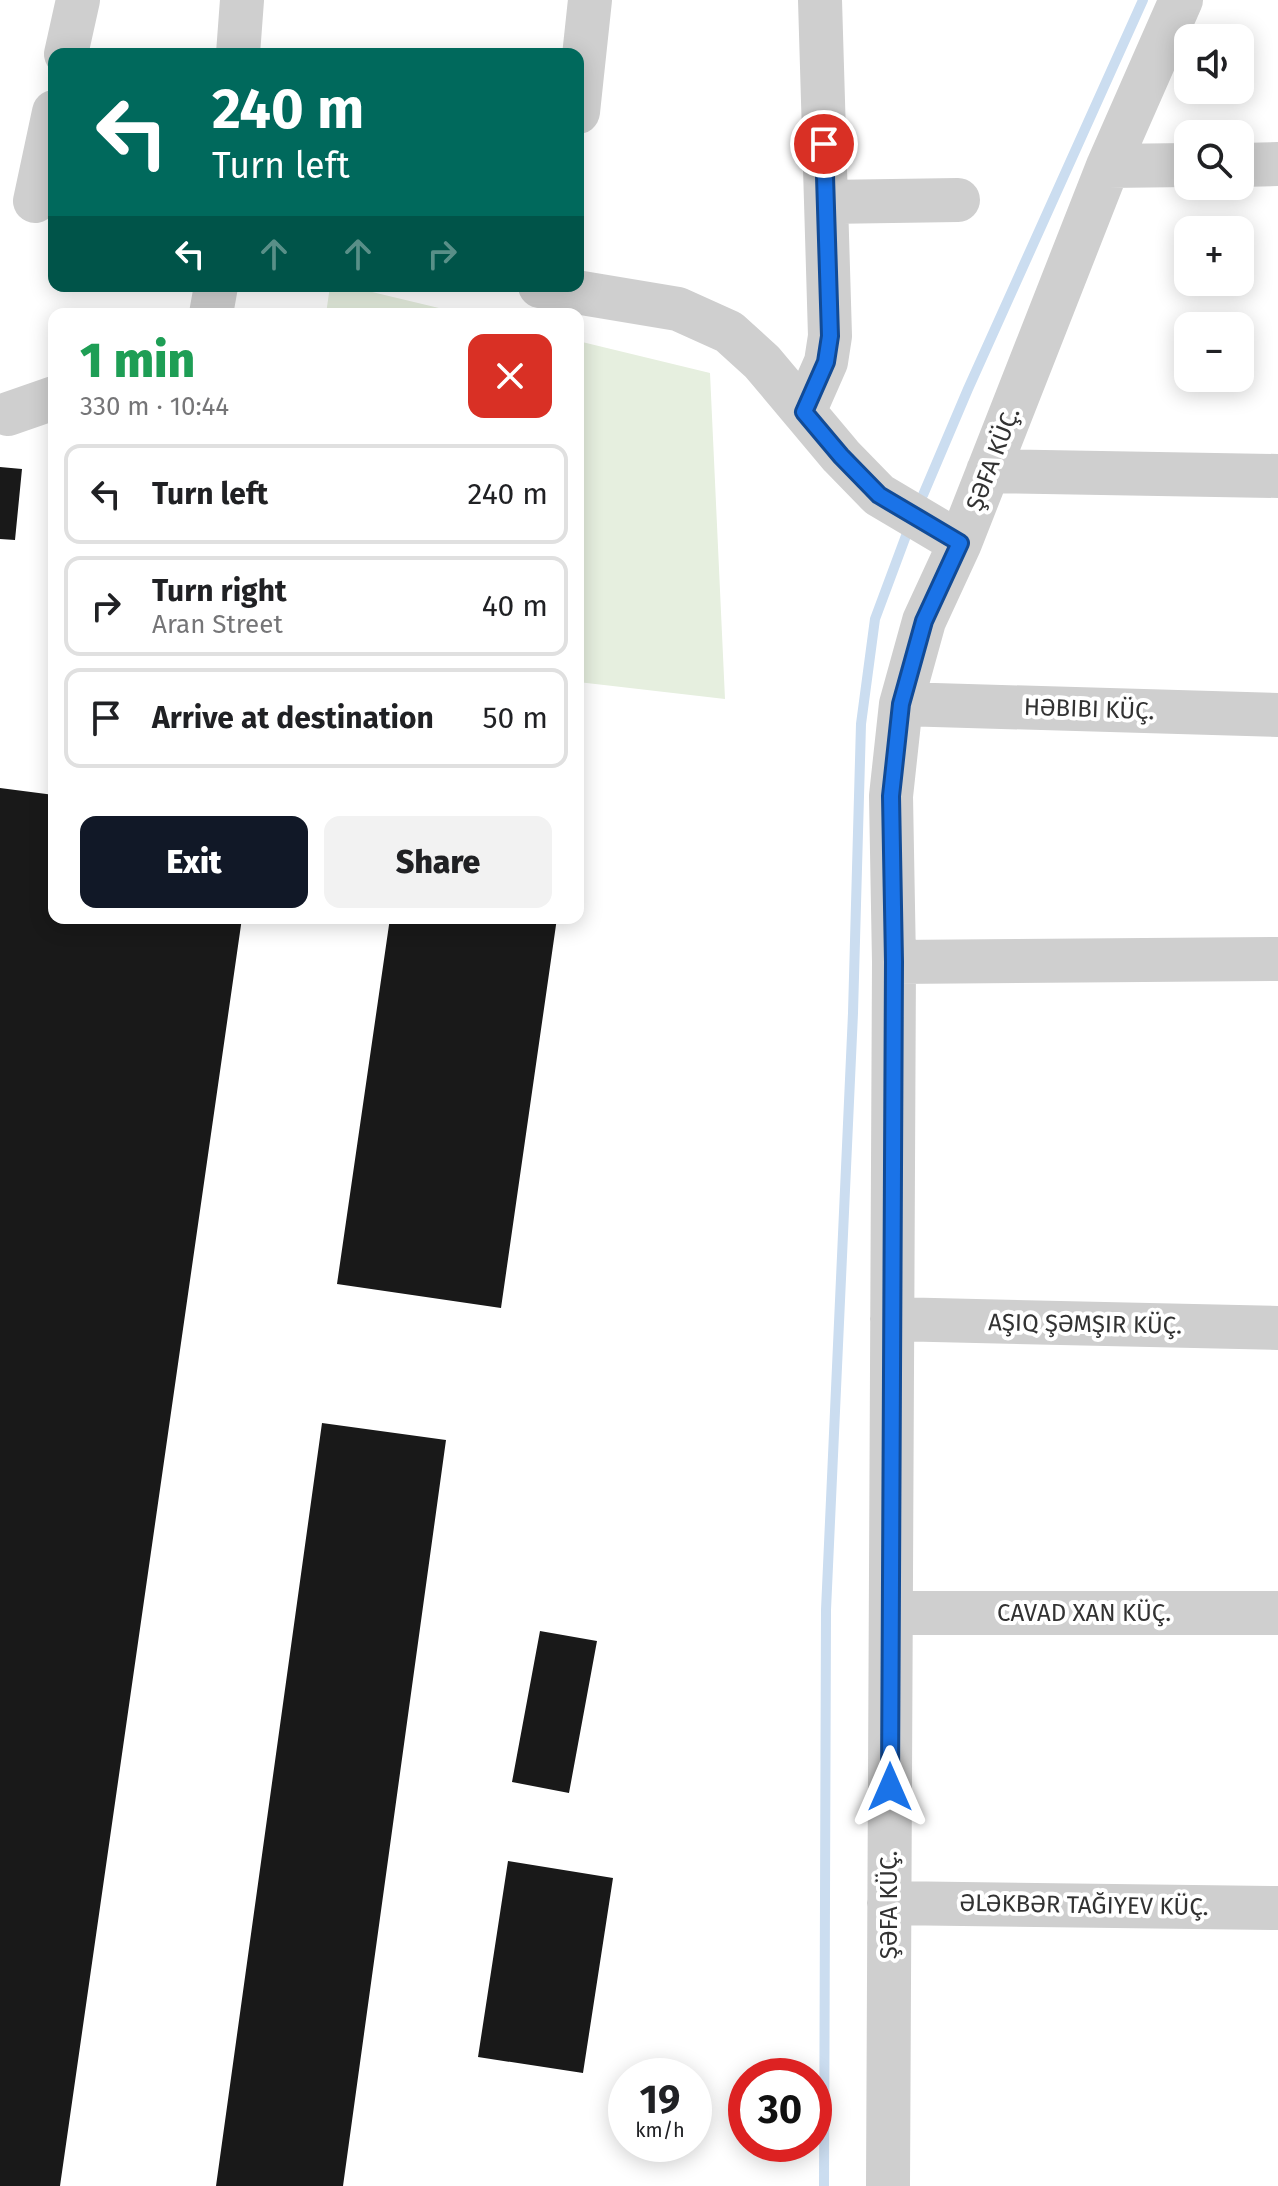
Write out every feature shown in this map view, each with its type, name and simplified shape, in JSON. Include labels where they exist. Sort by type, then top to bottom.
[{"type":"street","points":[[67,48],[78,0]]},
{"type":"street","points":[[238,48],[242,0]]},
{"type":"street","points":[[584,56],[590,0]]},
{"type":"street","points":[[804,412],[826,362],[830,336],[820,0]]},
{"type":"street","name":"ŞƏFA KÜÇ.","points":[[888,2186],[894,962],[891,796],[901,704],[924,621],[960,543],[1108,166],[1181,0]]},
{"type":"street","points":[[30,200],[48,134]]},
{"type":"street","points":[[1254,165],[1278,164]]},
{"type":"street","points":[[1108,166],[1174,165]]},
{"type":"street","points":[[826,202],[958,200]]},
{"type":"street","points":[[579,292],[678,309],[729,332],[762,362],[841,456],[879,495],[960,543]]},
{"type":"street","points":[[8,414],[48,400]]},
{"type":"street","points":[[988,471],[1278,476]]},
{"type":"street","name":"HƏBIBI KÜÇ.","points":[[901,704],[1278,715]]},
{"type":"street","points":[[894,962],[1278,959]]},
{"type":"street","points":[[892,1319],[1278,1328]]},
{"type":"street","name":"CAVAD XAN KÜÇ.","points":[[891,1613],[1278,1613]]},
{"type":"street","points":[[889,1903],[1278,1908]]},
{"type":"green space","points":[[329,292],[372,292],[439,308],[327,308]]},
{"type":"green space","points":[[584,342],[710,373],[725,699],[584,683]]},
{"type":"building","points":[[0,467],[22,469],[15,540],[0,539]]},
{"type":"building","points":[[0,788],[48,794],[48,924],[241,924],[60,2186],[0,2186]]},
{"type":"building","points":[[389,924],[556,924],[501,1308],[337,1284]]},
{"type":"building","points":[[322,1423],[446,1440],[343,2186],[216,2186]]},
{"type":"building","points":[[540,1631],[597,1641],[569,1793],[512,1782]]},
{"type":"building","points":[[508,1861],[613,1878],[583,2073],[478,2057]]},
{"type":"waterway","points":[[923,495],[1143,0]]},
{"type":"waterway","points":[[824,2186],[826,1610],[853,1013],[861,724],[875,619],[907,533]]},
{"type":"route","points":[[824,144],[830,336],[826,362],[804,412],[879,495],[960,543],[924,621],[901,704],[891,796],[894,962],[890,1787]]}]
